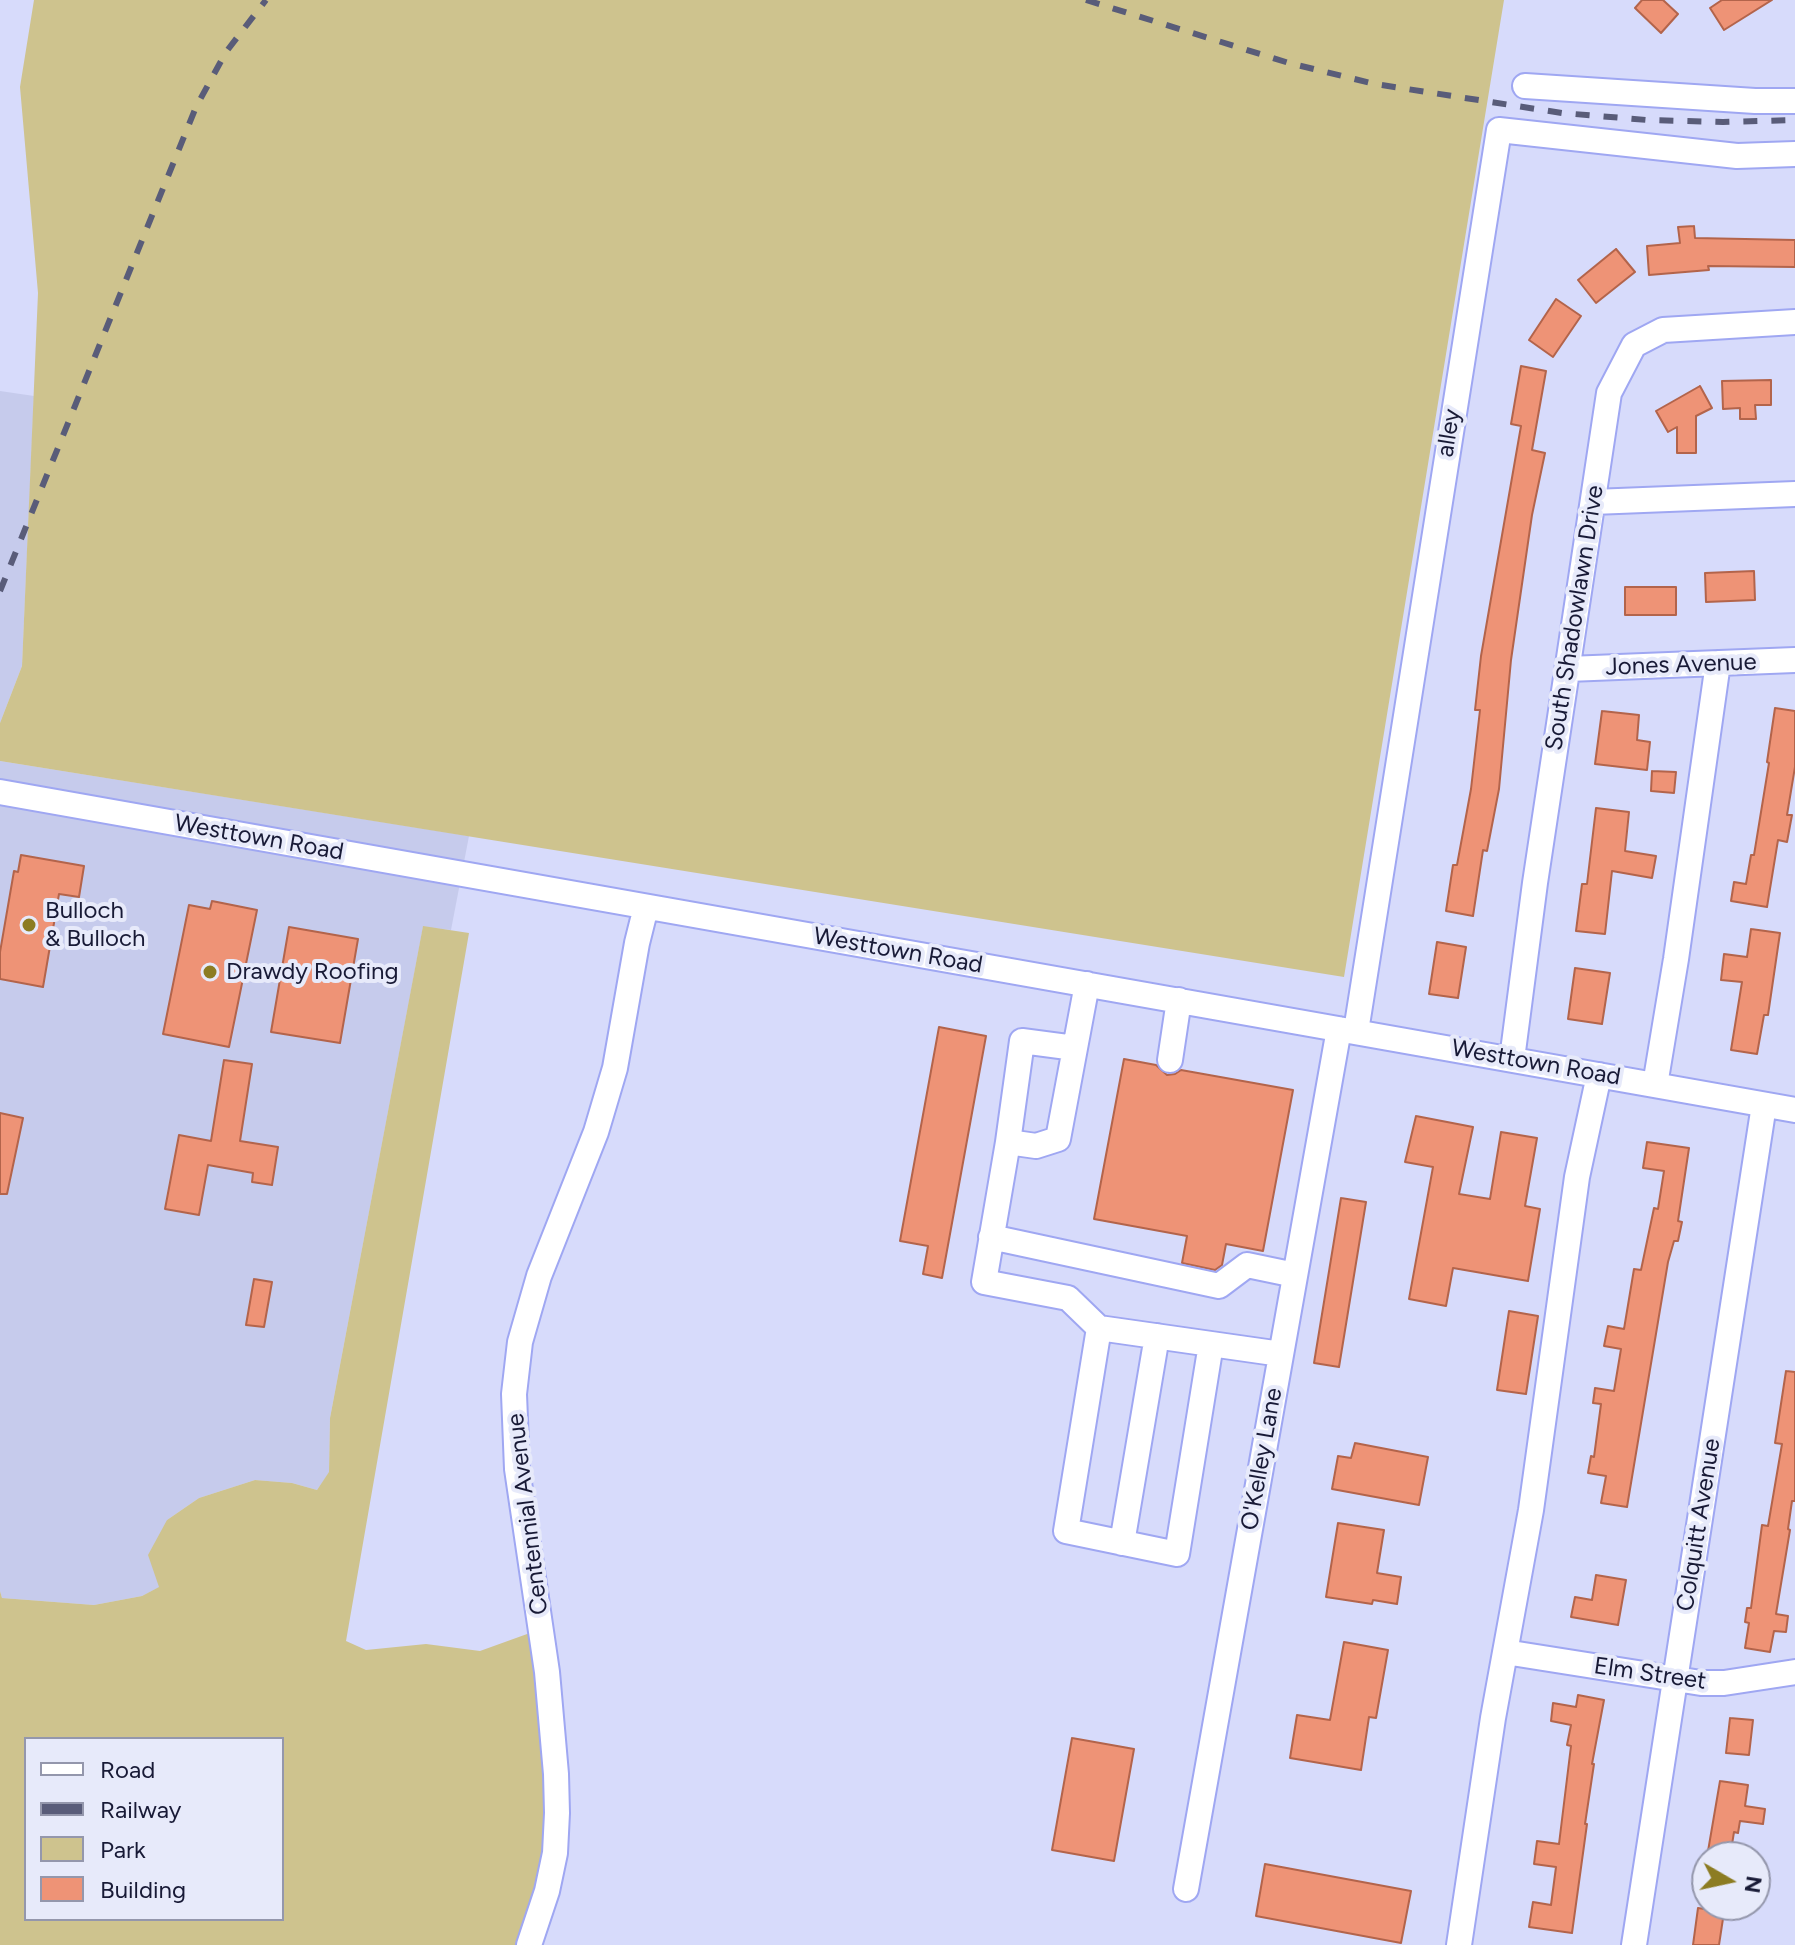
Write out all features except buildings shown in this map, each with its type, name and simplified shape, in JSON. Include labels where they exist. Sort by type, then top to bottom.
[{"type":"street","points":[[1525,86],[1795,101]]},
{"type":"street","name":"alley","points":[[1348,1030],[1499,130],[1737,156],[1795,154]]},
{"type":"street","name":"South Shadowlawn Drive","points":[[1512,1059],[1609,393],[1634,345],[1663,330],[1795,322]]},
{"type":"street","points":[[1593,502],[1795,494]]},
{"type":"street","name":"Jones Avenue","points":[[1568,669],[1795,660]]},
{"type":"street","points":[[1655,1085],[1718,663]]},
{"type":"street","name":"Westtown Road","points":[[0,792],[1795,1110]]},
{"type":"street","name":"Centennial Avenue","points":[[529,1945],[547,1891],[555,1853],[556,1774],[547,1672],[517,1469],[514,1394],[520,1342],[539,1276],[596,1132],[615,1068],[646,907]]},
{"type":"street","points":[[1008,1142],[1036,1146],[1058,1139],[1087,984]]},
{"type":"street","points":[[1170,1060],[1179,1000]]},
{"type":"street","name":"O'Kelley Lane","points":[[1186,1889],[1295,1275],[1348,1030]]},
{"type":"street","points":[[1075,1048],[1022,1041],[984,1282],[1068,1298],[1099,1328],[1281,1354]]},
{"type":"street","points":[[1459,1945],[1505,1652],[1531,1510],[1577,1177],[1599,1075]]},
{"type":"street","name":"Colquitt Avenue","points":[[1634,1945],[1764,1105]]},
{"type":"street","points":[[991,1237],[1219,1286],[1247,1265],[1295,1275]]},
{"type":"street","points":[[1099,1328],[1066,1531],[1177,1554],[1211,1344]]},
{"type":"street","points":[[1122,1543],[1157,1336]]},
{"type":"street","name":"Elm Street","points":[[1505,1652],[1676,1679],[1724,1683],[1795,1672]]},
{"type":"shaded area","points":[[0,391],[34,396],[22,666],[0,723]]},
{"type":"shaded area","points":[[0,761],[469,836],[451,930],[423,927],[330,1418],[329,1473],[317,1490],[292,1483],[255,1480],[199,1498],[167,1520],[160,1587],[142,1596],[94,1605],[2,1598],[0,1591]]},
{"type":"green space","points":[[34,0],[1504,0],[1344,977],[0,761],[0,723],[22,666],[38,293],[20,87]]},
{"type":"green space","points":[[423,926],[469,933],[346,1641],[366,1650],[426,1644],[480,1651],[541,1629],[556,1774],[529,1945],[0,1945],[0,1591],[2,1598],[94,1605],[142,1596],[159,1587],[148,1555],[167,1520],[199,1498],[255,1480],[292,1483],[317,1490],[329,1472],[330,1418]]},
{"type":"railway","points":[[0,591],[196,107],[226,52],[266,0]]},
{"type":"railway","points":[[1086,0],[1289,63],[1375,84],[1562,113],[1647,120],[1795,120]]},
{"type":"place","name":"Bulloch & Bulloch","points":[[29,925]]},
{"type":"place","name":"Drawdy Roofing","points":[[210,972]]}]
